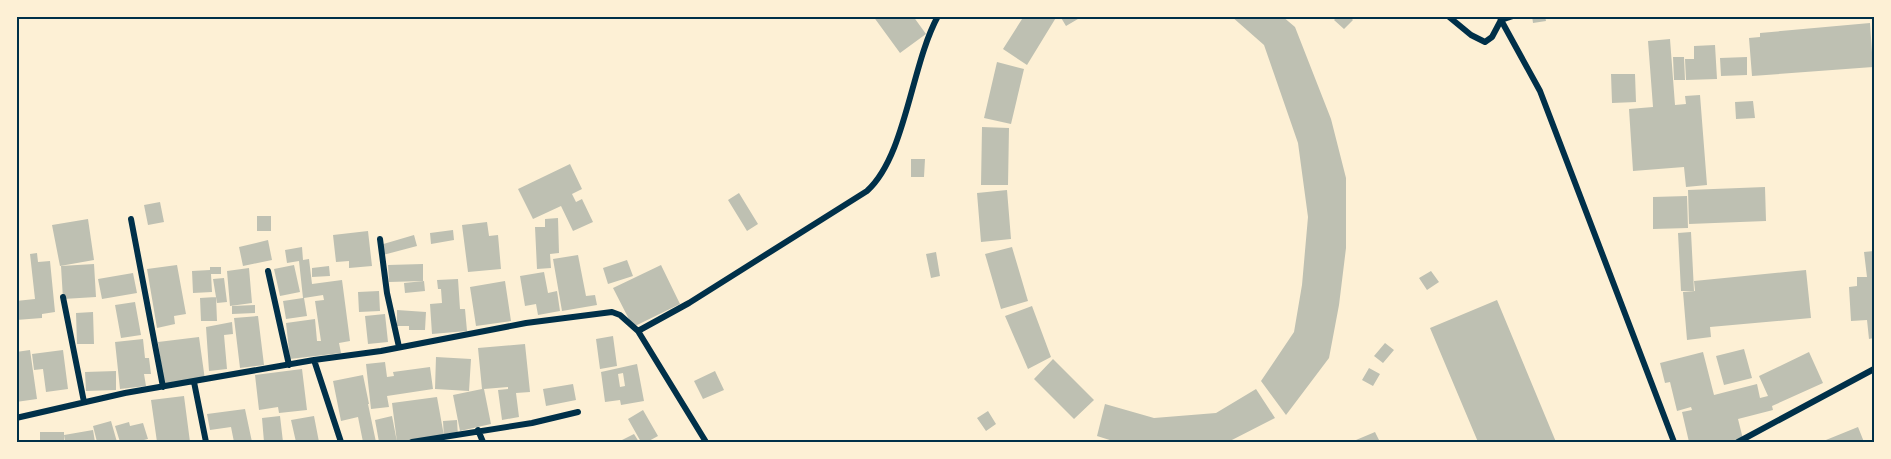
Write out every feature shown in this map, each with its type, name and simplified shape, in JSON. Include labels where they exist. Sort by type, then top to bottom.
[{"type":"street","points":[[638,331],[717,286],[876,182],[885,169],[916,72],[938,16]]},
{"type":"street","points":[[1448,16],[1471,35],[1485,42],[1492,37],[1501,18]]},
{"type":"street","points":[[1501,18],[1513,16]]},
{"type":"street","points":[[1501,18],[1540,91],[1674,442]]},
{"type":"street","points":[[131,219],[163,387]]},
{"type":"street","points":[[380,239],[387,293],[399,347]]},
{"type":"street","points":[[268,271],[289,365]]},
{"type":"street","points":[[63,297],[84,402]]},
{"type":"street","points":[[16,418],[84,402],[314,360],[399,347],[526,323],[612,312],[620,315],[638,331],[706,442]]},
{"type":"street","points":[[314,360],[341,442]]},
{"type":"street","points":[[1738,442],[1875,369]]},
{"type":"street","points":[[194,382],[206,442]]},
{"type":"street","points":[[412,442],[532,423],[578,412]]},
{"type":"street","points":[[478,430],[483,442]]},
{"type":"building","points":[[873,16],[913,16],[926,34],[900,53]]},
{"type":"building","points":[[1024,16],[1057,16],[1027,65],[1003,49]]},
{"type":"building","points":[[1060,16],[1083,16],[1066,26]]},
{"type":"building","points":[[1231,16],[1282,16],[1295,27],[1331,119],[1346,178],[1346,248],[1329,358],[1286,415],[1261,381],[1294,332],[1302,285],[1308,217],[1298,143],[1264,45]]},
{"type":"building","points":[[1338,16],[1349,16],[1353,20],[1344,29],[1334,20]]},
{"type":"building","points":[[1532,16],[1545,16],[1546,21],[1533,23]]},
{"type":"building","points":[[1870,23],[1873,67],[1752,76],[1749,38],[1760,37],[1760,33]]},
{"type":"building","points":[[1670,39],[1675,105],[1686,104],[1685,96],[1700,95],[1707,185],[1686,187],[1684,167],[1633,171],[1629,109],[1653,107],[1648,41]]},
{"type":"building","points":[[1715,45],[1717,79],[1686,80],[1685,59],[1694,59],[1694,46]]},
{"type":"building","points":[[1673,57],[1684,57],[1685,80],[1674,80]]},
{"type":"building","points":[[1747,57],[1747,75],[1721,76],[1720,58]]},
{"type":"building","points":[[997,62],[1024,69],[1011,124],[984,118]]},
{"type":"building","points":[[1611,74],[1635,74],[1636,102],[1612,103]]},
{"type":"building","points":[[1753,101],[1755,118],[1736,119],[1735,102]]},
{"type":"building","points":[[982,127],[1009,128],[1008,185],[981,185]]},
{"type":"building","points":[[911,159],[925,159],[924,177],[911,177]]},
{"type":"building","points":[[570,164],[582,189],[572,194],[576,202],[582,199],[593,222],[573,231],[561,206],[533,219],[518,189]]},
{"type":"building","points":[[1765,187],[1766,221],[1689,224],[1688,190]]},
{"type":"building","points":[[1007,190],[1011,239],[981,242],[977,193]]},
{"type":"building","points":[[739,193],[758,224],[747,231],[728,200]]},
{"type":"building","points":[[1687,196],[1688,228],[1653,229],[1653,197]]},
{"type":"building","points":[[160,202],[164,222],[148,225],[144,205]]},
{"type":"building","points":[[257,216],[271,216],[271,231],[257,231]]},
{"type":"building","points":[[558,218],[559,253],[550,254],[551,268],[537,269],[535,227],[545,227],[545,219]]},
{"type":"building","points":[[88,219],[94,260],[60,266],[52,225]]},
{"type":"building","points":[[487,222],[489,236],[498,235],[501,269],[468,272],[462,225]]},
{"type":"building","points":[[453,230],[454,240],[431,244],[430,233]]},
{"type":"building","points":[[368,231],[372,266],[349,268],[349,261],[336,262],[333,235]]},
{"type":"building","points":[[1691,232],[1694,291],[1681,291],[1678,233]]},
{"type":"building","points":[[414,235],[417,246],[383,255],[380,245]]},
{"type":"building","points":[[268,240],[272,260],[243,266],[239,247]]},
{"type":"building","points":[[302,247],[303,260],[309,259],[312,284],[342,280],[350,341],[339,343],[341,353],[290,359],[286,323],[315,319],[317,341],[321,341],[315,301],[324,300],[323,295],[304,298],[307,316],[286,319],[283,301],[303,298],[299,261],[287,263],[285,250]]},
{"type":"building","points":[[1012,247],[1028,301],[1001,309],[985,254]]},
{"type":"building","points":[[1874,251],[1874,338],[1869,339],[1867,320],[1851,321],[1849,287],[1857,286],[1857,277],[1867,277],[1864,252]]},
{"type":"building","points":[[936,252],[940,276],[931,278],[926,254]]},
{"type":"building","points":[[37,253],[38,262],[50,261],[55,312],[42,314],[42,318],[16,320],[16,301],[35,299],[30,254]]},
{"type":"building","points":[[578,255],[586,296],[595,295],[597,305],[562,311],[553,259]]},
{"type":"building","points":[[627,260],[633,276],[608,284],[603,268]]},
{"type":"building","points":[[94,264],[96,297],[63,299],[61,266]]},
{"type":"building","points":[[423,264],[423,281],[389,282],[388,265]]},
{"type":"building","points":[[177,265],[186,314],[174,316],[175,324],[157,328],[147,269]]},
{"type":"building","points":[[294,265],[300,292],[280,296],[274,269]]},
{"type":"building","points":[[661,265],[680,304],[633,327],[613,288]]},
{"type":"building","points":[[329,266],[330,276],[312,277],[312,268]]},
{"type":"building","points":[[210,267],[221,267],[221,274],[211,274],[212,292],[193,293],[192,271],[210,270]]},
{"type":"building","points":[[249,268],[252,303],[230,306],[227,271]]},
{"type":"building","points":[[1806,270],[1811,318],[1710,327],[1711,337],[1687,340],[1683,292],[1695,291],[1694,281]]},
{"type":"building","points":[[1431,271],[1439,282],[1427,290],[1419,278]]},
{"type":"building","points":[[544,272],[548,293],[557,291],[560,311],[538,315],[536,304],[525,306],[520,276]]},
{"type":"building","points":[[133,273],[137,293],[102,299],[98,279]]},
{"type":"building","points":[[224,278],[227,302],[217,303],[213,279]]},
{"type":"building","points":[[458,279],[460,309],[465,309],[467,331],[432,334],[430,304],[442,303],[441,289],[438,289],[437,280]]},
{"type":"building","points":[[424,281],[425,291],[405,293],[404,283]]},
{"type":"building","points":[[505,281],[511,321],[476,326],[470,287]]},
{"type":"building","points":[[379,291],[380,311],[359,312],[358,292]]},
{"type":"building","points":[[216,297],[217,321],[201,321],[200,298]]},
{"type":"building","points":[[1497,300],[1556,442],[1478,442],[1430,328]]},
{"type":"building","points":[[135,302],[141,335],[121,338],[115,305]]},
{"type":"building","points":[[255,305],[255,313],[232,314],[232,306]]},
{"type":"building","points":[[1032,306],[1051,357],[1028,369],[1005,316]]},
{"type":"building","points":[[397,310],[426,312],[425,330],[409,330],[409,326],[397,326]]},
{"type":"building","points":[[93,312],[94,344],[77,344],[76,313]]},
{"type":"building","points":[[385,314],[388,342],[368,344],[365,316]]},
{"type":"building","points":[[258,316],[264,365],[240,368],[234,318]]},
{"type":"building","points":[[232,322],[233,334],[224,335],[227,369],[209,371],[206,327]]},
{"type":"building","points":[[613,336],[617,366],[600,369],[596,339]]},
{"type":"building","points":[[199,337],[205,380],[164,386],[158,342]]},
{"type":"building","points":[[143,339],[145,358],[149,358],[151,374],[144,374],[146,386],[120,389],[115,342]]},
{"type":"building","points":[[1385,343],[1394,350],[1383,363],[1374,356]]},
{"type":"building","points":[[525,344],[530,392],[516,393],[519,417],[502,420],[498,390],[508,389],[508,387],[484,389],[491,424],[460,431],[453,395],[482,389],[478,348]]},
{"type":"building","points":[[1744,349],[1752,378],[1724,385],[1716,356]]},
{"type":"building","points":[[30,350],[37,399],[16,402],[16,352]]},
{"type":"building","points":[[63,350],[68,389],[46,392],[43,369],[34,370],[32,354]]},
{"type":"building","points":[[1703,352],[1714,395],[1757,384],[1760,398],[1768,396],[1759,376],[1809,352],[1823,383],[1772,406],[1773,410],[1738,419],[1743,439],[1728,442],[1689,442],[1682,412],[1692,410],[1691,407],[1677,411],[1670,382],[1665,383],[1660,363]]},
{"type":"building","points":[[436,357],[471,359],[469,391],[435,389]]},
{"type":"building","points":[[1053,359],[1094,400],[1074,419],[1034,379]]},
{"type":"building","points":[[385,362],[387,377],[394,376],[393,372],[430,367],[433,389],[387,396],[389,407],[371,409],[366,364]]},
{"type":"building","points":[[637,364],[644,401],[621,405],[620,400],[605,402],[601,372]],"holes":[[[623,373],[625,386],[620,387],[618,374]]]},
{"type":"building","points":[[1369,368],[1380,374],[1373,386],[1362,380]]},
{"type":"building","points":[[302,369],[307,410],[279,413],[278,407],[259,410],[255,375]]},
{"type":"building","points":[[116,371],[116,390],[86,391],[85,372]]},
{"type":"building","points":[[715,371],[724,390],[703,399],[694,381]]},
{"type":"building","points":[[363,375],[376,442],[363,442],[358,417],[341,421],[333,381]]},
{"type":"building","points":[[573,384],[576,400],[546,406],[543,389]]},
{"type":"building","points":[[1256,389],[1275,418],[1228,442],[1116,442],[1097,436],[1105,404],[1154,418],[1216,413]]},
{"type":"building","points":[[184,396],[190,442],[157,442],[151,400]]},
{"type":"building","points":[[437,397],[444,436],[397,442],[392,403]]},
{"type":"building","points":[[245,409],[252,442],[234,442],[231,427],[210,430],[207,414]]},
{"type":"building","points":[[643,410],[658,436],[647,442],[641,442],[628,419]]},
{"type":"building","points":[[988,411],[996,424],[986,431],[977,418]]},
{"type":"building","points":[[280,416],[283,442],[264,442],[262,418]]},
{"type":"building","points":[[314,416],[319,442],[296,442],[291,420]]},
{"type":"building","points":[[392,416],[397,442],[379,442],[375,420]]},
{"type":"building","points":[[457,420],[458,437],[444,438],[443,421]]},
{"type":"building","points":[[111,421],[117,442],[97,442],[93,426]]},
{"type":"building","points":[[129,422],[130,426],[143,423],[148,439],[120,442],[115,426]]},
{"type":"building","points":[[1858,427],[1864,442],[1821,442]]},
{"type":"building","points":[[93,430],[95,442],[65,442],[64,435]]},
{"type":"building","points":[[40,432],[64,432],[64,442],[40,442]]},
{"type":"building","points":[[1375,432],[1380,442],[1357,442],[1356,440]]},
{"type":"building","points":[[634,434],[639,442],[618,442]]}]
